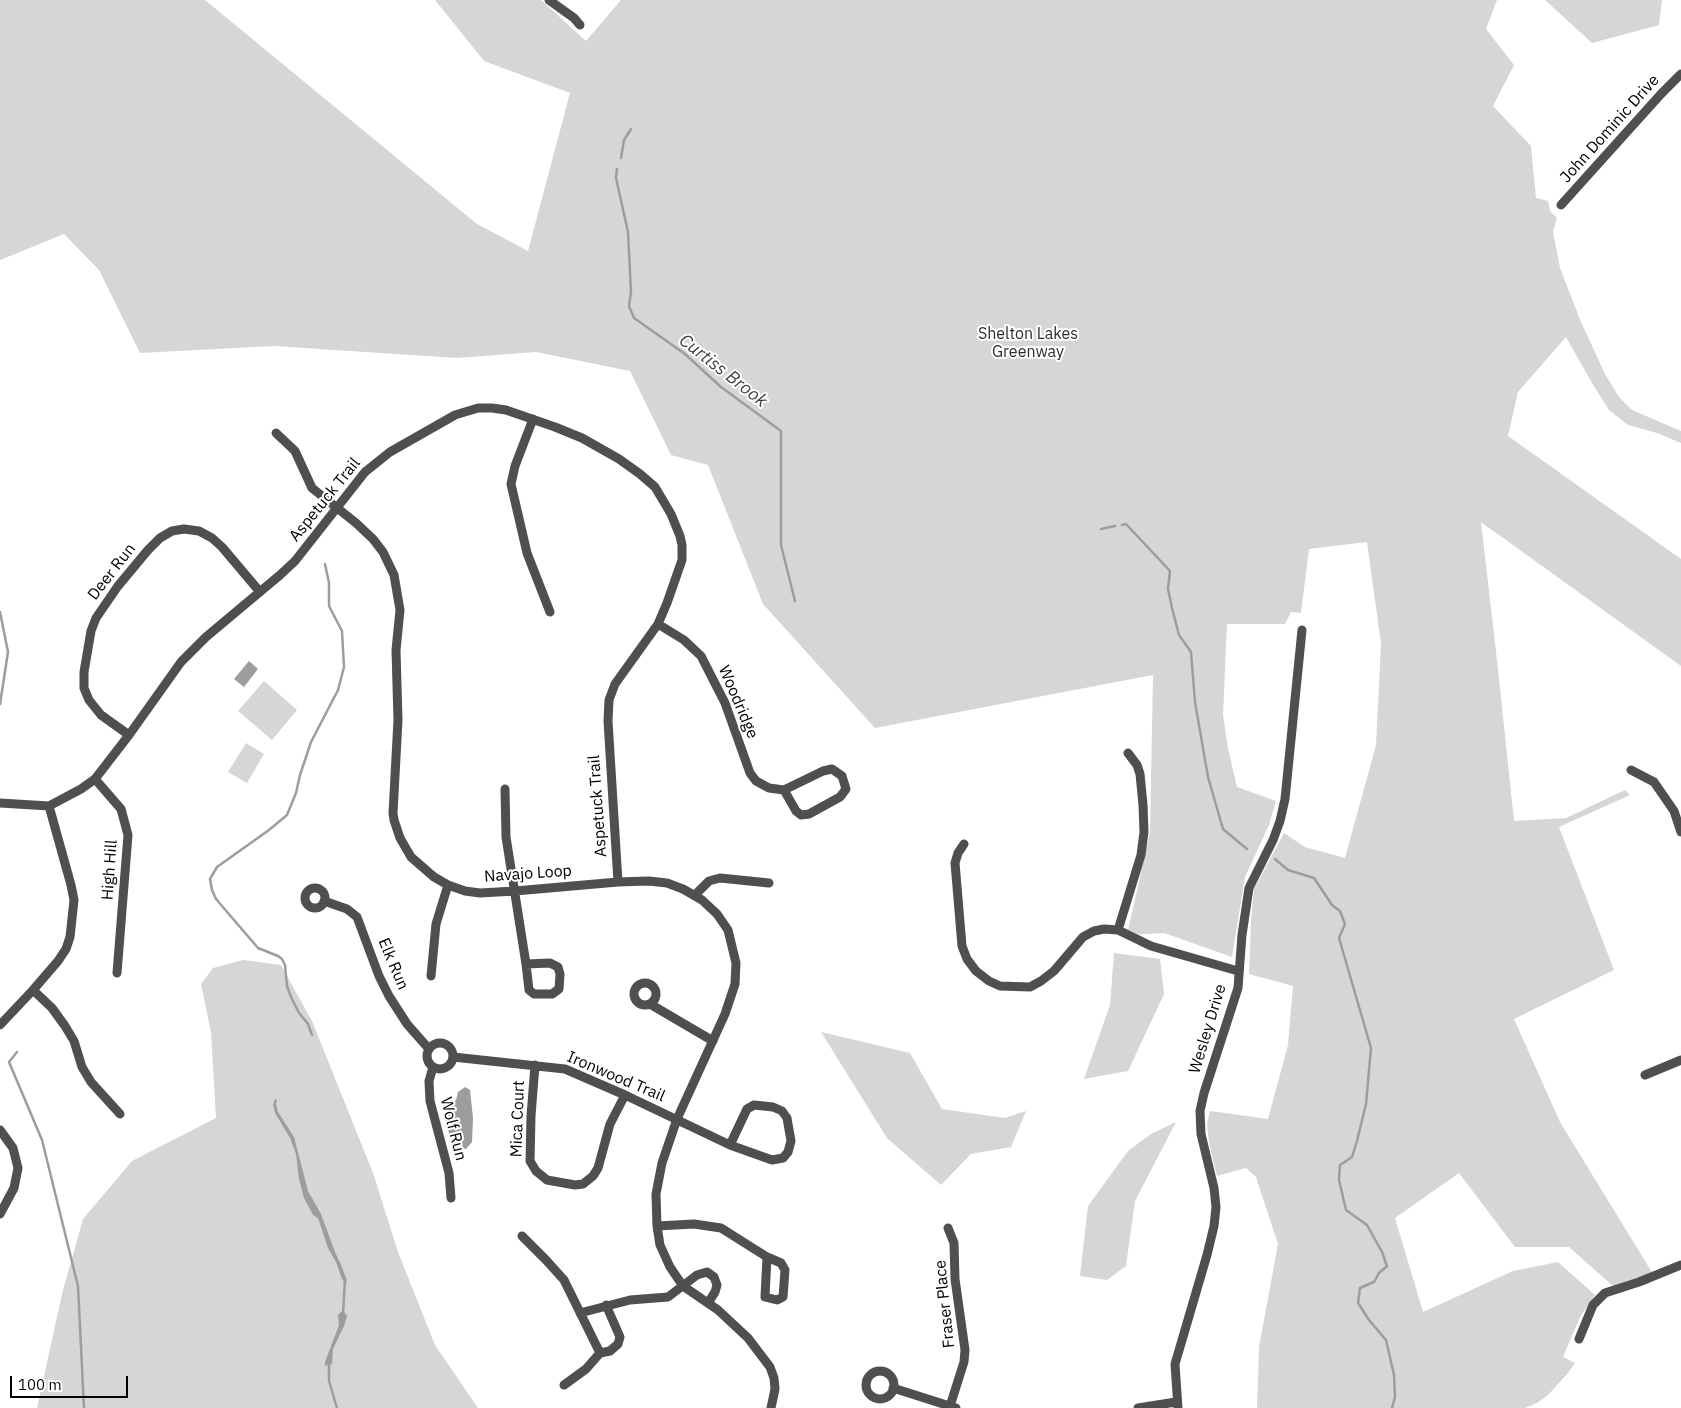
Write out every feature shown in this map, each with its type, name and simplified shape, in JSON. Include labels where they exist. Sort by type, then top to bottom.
[{"type":"street","points":[[549,0],[574,18],[580,25]]},
{"type":"street","name":"John Dominic Drive","points":[[1562,205],[1681,74]]},
{"type":"street","name":"Aspetuck Trail","points":[[49,806],[81,789],[95,778],[129,735],[181,662],[206,637],[295,561],[358,478],[373,465],[411,439],[456,414],[478,408],[492,408],[506,410],[564,430],[602,448],[640,474],[659,492],[680,536],[683,554],[680,567],[658,624],[615,684],[609,700],[608,721],[618,882]]},
{"type":"street","points":[[533,419],[515,466],[511,484],[527,552],[550,612]]},
{"type":"street","name":"Navajo Loop","points":[[276,433],[295,451],[312,488],[373,539],[383,552],[394,575],[400,610],[396,650],[398,720],[393,799],[394,820],[400,838],[411,857],[425,870],[448,885],[465,891],[480,893],[618,882],[649,881],[667,883],[695,895],[710,906],[725,925],[732,942],[736,963],[736,978],[730,1000],[677,1119],[662,1163],[656,1194],[658,1226],[660,1245],[670,1267],[683,1286],[708,1303],[748,1338],[770,1367],[774,1378],[771,1408]]},
{"type":"street","name":"Deer Run","points":[[129,735],[105,718],[93,706],[84,688],[84,672],[91,631],[96,618],[118,586],[148,550],[160,538],[172,531],[184,529],[199,531],[218,542],[260,592]]},
{"type":"street","name":"Woodridge","points":[[658,624],[684,640],[702,656],[725,703],[753,777],[762,785],[784,790]]},
{"type":"street","name":"Wesley Drive","points":[[1177,1405],[1175,1364],[1207,1255],[1214,1226],[1216,1207],[1214,1188],[1201,1134],[1200,1112],[1204,1093],[1238,988],[1238,972],[1249,888],[1273,840],[1285,799],[1302,630]]},
{"type":"street","points":[[1118,930],[1142,855],[1144,832],[1144,805],[1140,774],[1137,765],[1128,754]]},
{"type":"street","points":[[828,769],[839,773],[844,780],[846,789],[840,797],[809,814],[801,815],[796,811],[784,790],[828,769]]},
{"type":"street","points":[[1632,770],[1654,782],[1674,811],[1681,832]]},
{"type":"street","name":"High Hill","points":[[95,778],[121,808],[128,835],[116,973]]},
{"type":"street","points":[[505,788],[506,837],[529,990],[534,994],[552,994],[559,989],[560,974],[558,967],[550,963],[526,964]]},
{"type":"street","points":[[0,803],[49,806],[72,884],[74,900],[72,925],[66,949],[33,990],[0,1025]]},
{"type":"street","points":[[964,844],[958,853],[955,863],[962,946],[967,959],[976,971],[988,981],[1000,986],[1030,987],[1054,971],[1084,937],[1094,931],[1104,929],[1118,930],[1151,946],[1238,972]]},
{"type":"street","points":[[695,895],[709,881],[720,878],[768,883]]},
{"type":"street","points":[[431,976],[436,924],[448,885]]},
{"type":"street","name":"Elk Run","points":[[324,902],[347,909],[358,917],[379,976],[389,996],[407,1024],[429,1048]]},
{"type":"street","points":[[33,990],[52,1008],[65,1026],[74,1041],[82,1067],[91,1082],[120,1114]]},
{"type":"street","points":[[650,1004],[713,1041]]},
{"type":"street","points":[[439,1043],[446,1044],[451,1050],[453,1057],[448,1066],[440,1069],[433,1067],[427,1059],[429,1048],[439,1043]]},
{"type":"street","name":"Ironwood Trail","points":[[453,1057],[564,1069],[625,1095],[730,1145]]},
{"type":"street","points":[[1645,1075],[1681,1060]]},
{"type":"street","name":"Mica Court","points":[[535,1065],[530,1161],[536,1171],[547,1180],[575,1185],[582,1184],[593,1176],[598,1168],[610,1124],[625,1095]]},
{"type":"street","name":"Wolf Run","points":[[433,1067],[429,1081],[430,1101],[449,1173],[451,1198]]},
{"type":"street","points":[[754,1106],[773,1107],[782,1111],[787,1118],[791,1141],[788,1152],[783,1158],[772,1160],[730,1145],[746,1109],[754,1106]]},
{"type":"street","points":[[0,1130],[13,1148],[18,1168],[14,1188],[0,1214]]},
{"type":"street","points":[[658,1226],[694,1224],[721,1228],[767,1257]]},
{"type":"street","name":"Fraser Place","points":[[948,1228],[954,1243],[955,1279],[965,1350],[953,1407]]},
{"type":"street","points":[[522,1236],[564,1280],[600,1353]]},
{"type":"street","points":[[1579,1339],[1593,1306],[1605,1293],[1681,1265]]},
{"type":"street","points":[[580,1313],[630,1300],[668,1297],[697,1274],[707,1272],[714,1277],[717,1285],[708,1303]]},
{"type":"street","points":[[564,1385],[586,1369],[600,1353],[610,1351],[618,1344],[620,1338],[606,1305]]},
{"type":"street","points":[[893,1388],[953,1407]]},
{"type":"street","points":[[1138,1408],[1177,1405]]},
{"type":"green space","name":"Shelton Lakes Greenway","points":[[0,0],[205,0],[477,224],[528,251],[570,93],[484,61],[435,0],[541,0],[586,41],[621,0],[1497,0],[1486,29],[1514,65],[1493,106],[1531,146],[1536,198],[1548,201],[1550,211],[1557,218],[1553,232],[1560,268],[1581,322],[1605,374],[1619,397],[1632,410],[1681,431],[1681,443],[1657,433],[1628,425],[1609,410],[1566,337],[1518,392],[1508,436],[1681,559],[1681,666],[1481,522],[1514,821],[1566,818],[1625,790],[1630,795],[1559,827],[1614,970],[1514,1019],[1560,1122],[1653,1274],[1614,1287],[1569,1247],[1515,1247],[1459,1173],[1395,1218],[1423,1312],[1513,1271],[1558,1262],[1595,1295],[1581,1315],[1563,1357],[1575,1363],[1568,1373],[1548,1395],[1537,1403],[1525,1408],[1257,1408],[1259,1347],[1278,1244],[1256,1177],[1246,1168],[1217,1176],[1209,1143],[1207,1124],[1210,1111],[1268,1119],[1288,1045],[1293,986],[1249,974],[1254,889],[1284,833],[1305,847],[1345,858],[1376,745],[1381,644],[1367,542],[1309,549],[1301,613],[1291,612],[1285,624],[1227,624],[1223,715],[1237,787],[1276,801],[1269,825],[1245,877],[1232,957],[1164,933],[1127,935],[1150,832],[1153,675],[875,728],[763,604],[708,465],[671,455],[630,371],[536,352],[457,358],[274,346],[140,353],[99,270],[64,234],[0,260]]},
{"type":"green space","points":[[1545,0],[1662,0],[1659,25],[1592,43]]},
{"type":"green space","points":[[264,681],[297,710],[272,740],[238,711]]},
{"type":"green space","points":[[246,743],[264,754],[247,783],[228,772]]},
{"type":"green space","points":[[1114,953],[1160,959],[1164,994],[1128,1071],[1084,1079],[1110,1005]]},
{"type":"green space","points":[[243,960],[281,965],[312,1021],[373,1173],[398,1252],[435,1345],[478,1408],[37,1408],[62,1294],[83,1219],[132,1161],[216,1118],[211,1032],[201,984],[213,968]]},
{"type":"green space","points":[[821,1032],[910,1053],[942,1109],[1005,1118],[1026,1111],[1011,1147],[971,1154],[941,1185],[887,1138]]},
{"type":"green space","points":[[1176,1122],[1135,1201],[1126,1266],[1107,1280],[1080,1276],[1088,1206],[1128,1151],[1151,1134]]},
{"type":"shaded area","points":[[249,661],[258,669],[244,687],[234,679]]},
{"type":"shaded area","points":[[465,1087],[470,1090],[473,1118],[472,1142],[466,1149],[461,1148],[451,1139],[445,1121],[446,1111],[456,1100],[458,1092]]},
{"type":"shaded area","points":[[275,1099],[277,1100],[278,1112],[294,1137],[308,1191],[321,1214],[342,1267],[346,1283],[342,1279],[336,1262],[328,1248],[318,1218],[313,1215],[304,1198],[299,1179],[296,1154],[290,1138],[275,1113],[273,1105]]},
{"type":"shaded area","points":[[344,1312],[347,1316],[333,1349],[332,1364],[325,1366],[339,1325],[338,1315]]},
{"type":"waterway","name":"Curtiss Brook","points":[[621,158],[624,140],[631,129]]},
{"type":"waterway","name":"Curtiss Brook","points":[[617,169],[616,178],[628,232],[631,292],[629,306],[634,318],[685,354],[721,387],[781,431],[781,545],[795,601]]},
{"type":"waterway","points":[[1122,525],[1126,524],[1170,571],[1168,589],[1172,608],[1179,635],[1191,652],[1195,702],[1208,777],[1223,829],[1247,849]]},
{"type":"waterway","points":[[1101,529],[1115,526]]},
{"type":"waterway","points":[[312,1035],[308,1024],[299,1013],[291,997],[287,986],[285,965],[282,959],[258,948],[216,899],[210,879],[217,867],[287,815],[296,793],[311,742],[338,690],[344,667],[342,631],[329,606],[329,583],[325,564]]},
{"type":"waterway","points":[[0,612],[8,652],[0,704]]},
{"type":"waterway","points":[[1275,859],[1288,870],[1314,878],[1332,905],[1340,911],[1345,924],[1339,938],[1371,1048],[1366,1104],[1352,1157],[1340,1165],[1339,1180],[1346,1210],[1367,1225],[1382,1252],[1387,1266],[1379,1273],[1374,1282],[1360,1288],[1358,1303],[1386,1340],[1394,1375],[1395,1397],[1392,1408]]},
{"type":"waterway","points":[[17,1052],[9,1062],[42,1140],[78,1286],[84,1408]]},
{"type":"waterway","points":[[343,1314],[345,1279]]},
{"type":"waterway","points":[[329,1362],[329,1381],[337,1408]]}]
